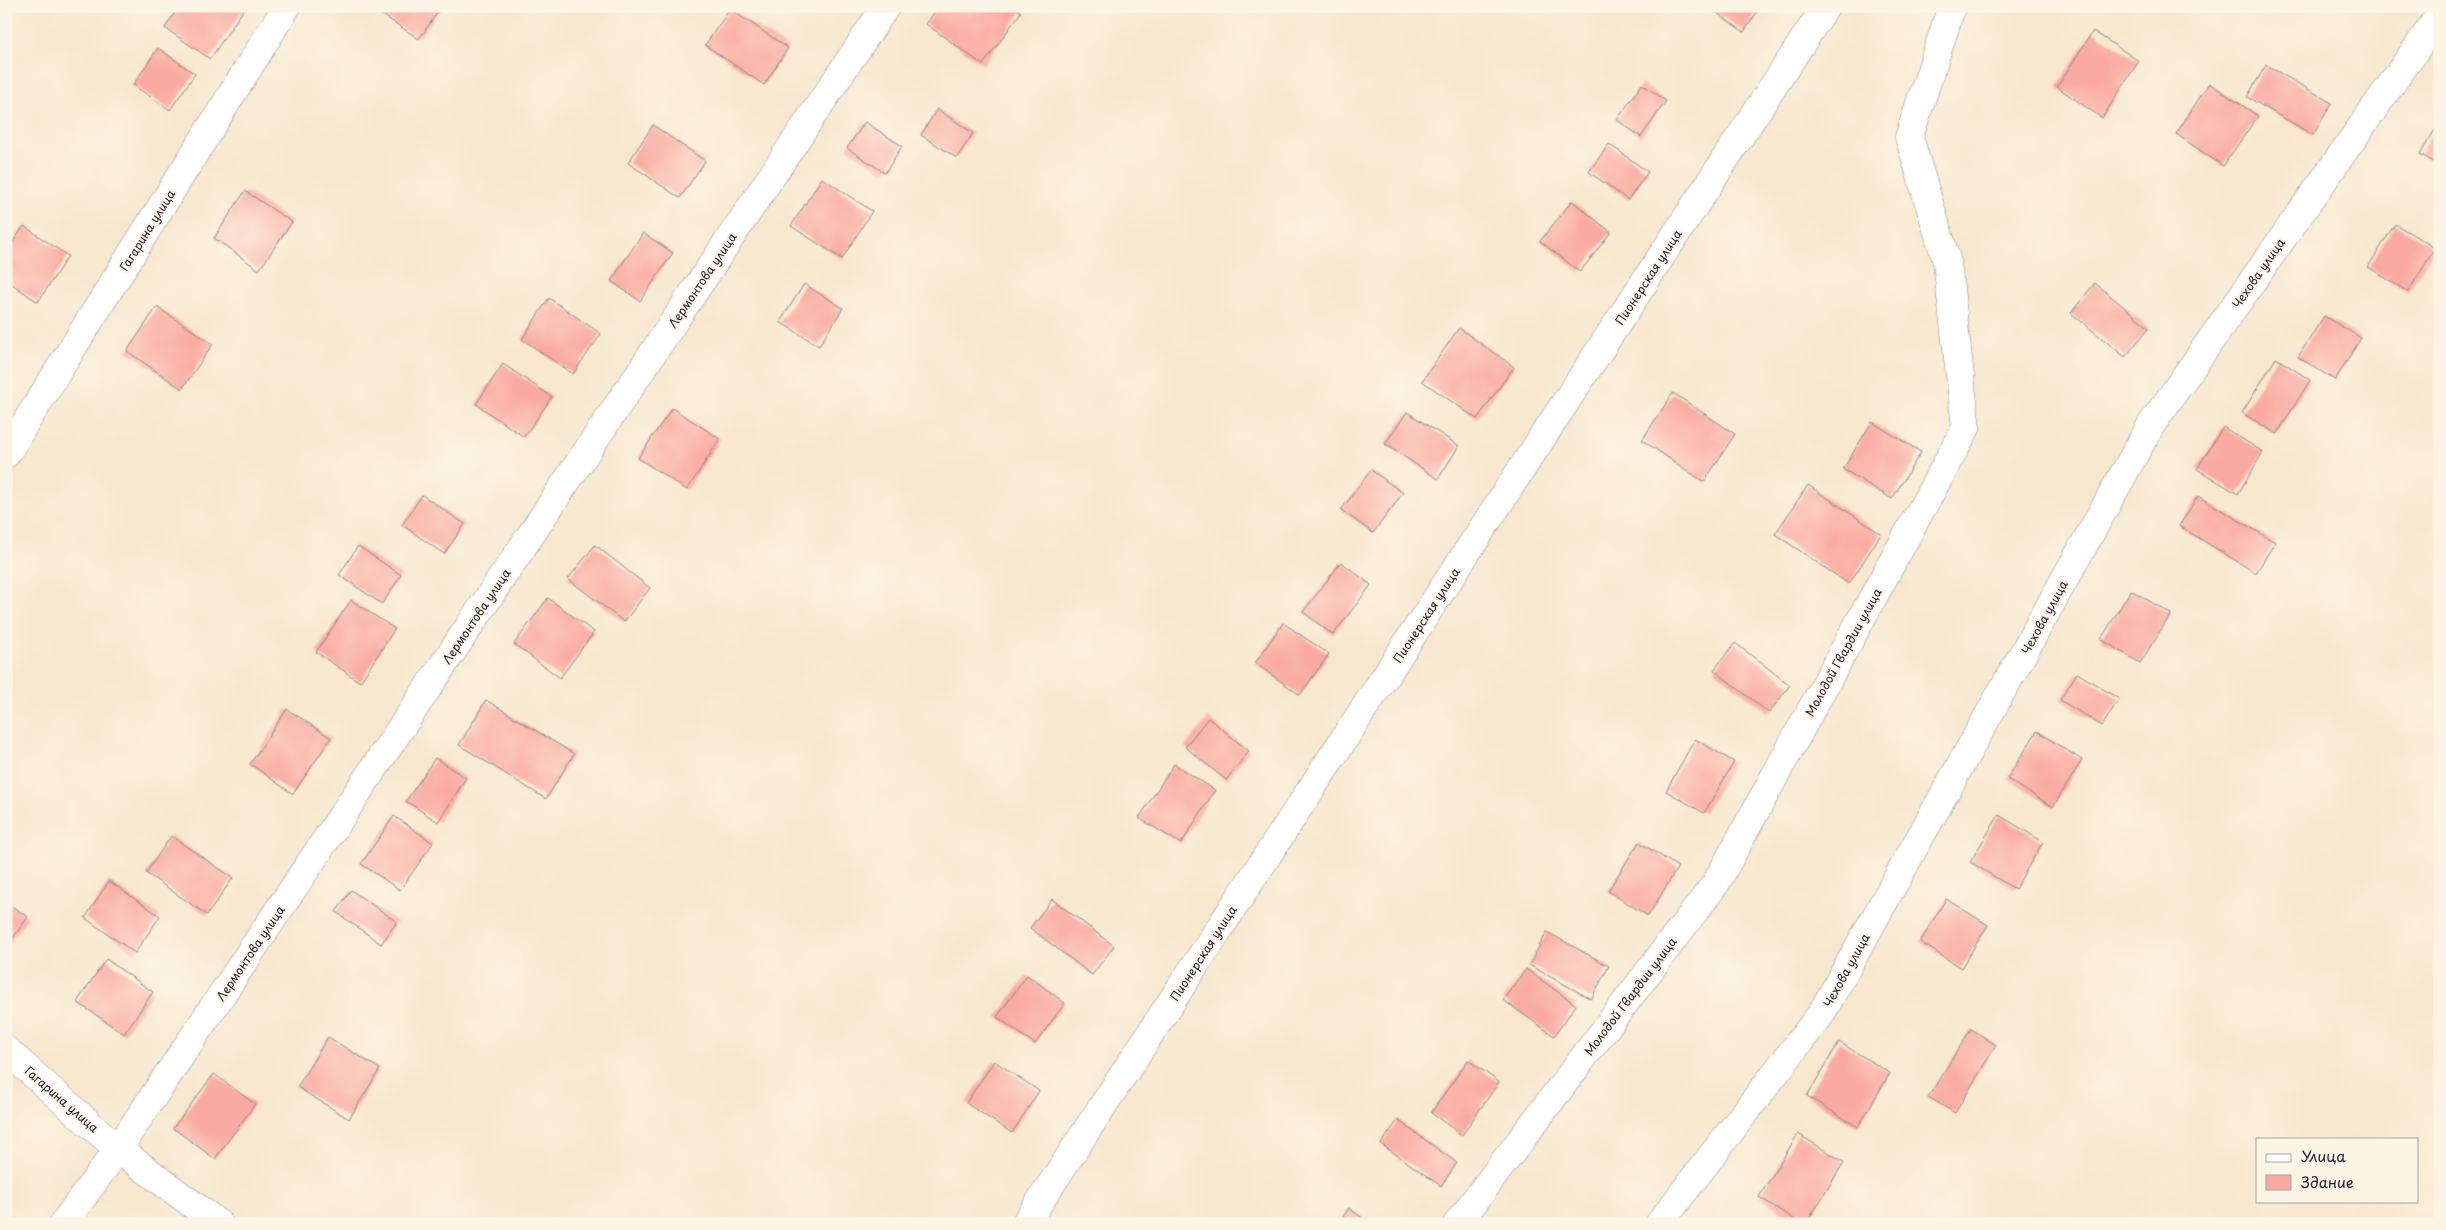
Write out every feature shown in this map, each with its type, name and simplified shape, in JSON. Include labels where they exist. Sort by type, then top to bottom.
[{"type":"street","name":"Гагарина улица","points":[[6,454],[287,6]]},
{"type":"street","name":"Лермонтова улица","points":[[62,1224],[118,1149],[886,6]]},
{"type":"street","name":"Пионерская улица","points":[[1025,1224],[1826,6]]},
{"type":"street","name":"Молодой Гвардии улица","points":[[1457,1224],[1716,882],[1966,428],[1947,262],[1908,137],[1952,6]]},
{"type":"street","name":"Чехова улица","points":[[1658,1224],[1821,1014],[2151,425],[2440,15]]},
{"type":"street","name":"Гагарина улица","points":[[6,1050],[118,1149],[220,1224]]},
{"type":"building","points":[[179,6],[246,6],[210,59],[165,28]]},
{"type":"building","points":[[369,6],[442,6],[419,39]]},
{"type":"building","points":[[939,6],[1013,6],[1021,12],[983,65],[926,24]]},
{"type":"building","points":[[1707,6],[1761,6],[1744,32]]},
{"type":"building","points":[[730,9],[788,48],[764,85],[705,45]]},
{"type":"building","points":[[2093,31],[2139,61],[2102,118],[2057,87]]},
{"type":"building","points":[[158,48],[195,74],[170,110],[133,85]]},
{"type":"building","points":[[2266,65],[2332,103],[2313,135],[2247,97]]},
{"type":"building","points":[[2209,83],[2258,116],[2223,166],[2176,134]]},
{"type":"building","points":[[1642,84],[1666,101],[1641,137],[1617,120]]},
{"type":"building","points":[[937,109],[973,133],[957,158],[921,135]]},
{"type":"building","points":[[865,122],[902,146],[885,173],[847,148]]},
{"type":"building","points":[[2440,122],[2440,166],[2420,154]]},
{"type":"building","points":[[653,125],[705,161],[680,198],[628,163]]},
{"type":"building","points":[[1609,144],[1648,172],[1628,200],[1589,172]]},
{"type":"building","points":[[822,178],[872,211],[842,259],[791,226]]},
{"type":"building","points":[[245,191],[292,222],[259,270],[214,238]]},
{"type":"building","points":[[1572,201],[1611,232],[1580,272],[1540,241]]},
{"type":"building","points":[[2395,224],[2435,248],[2408,292],[2368,267]]},
{"type":"building","points":[[24,226],[68,256],[38,302],[6,280],[6,252]]},
{"type":"building","points":[[643,233],[673,253],[640,301],[611,281]]},
{"type":"building","points":[[2095,283],[2149,328],[2125,357],[2071,313]]},
{"type":"building","points":[[804,284],[843,308],[819,346],[780,322]]},
{"type":"building","points":[[549,298],[601,334],[573,374],[522,339]]},
{"type":"building","points":[[157,307],[213,344],[182,389],[127,351]]},
{"type":"building","points":[[2324,316],[2361,338],[2335,380],[2298,357]]},
{"type":"building","points":[[1459,328],[1514,367],[1477,419],[1422,381]]},
{"type":"building","points":[[2276,358],[2310,380],[2277,434],[2242,413]]},
{"type":"building","points":[[503,364],[552,397],[524,437],[476,404]]},
{"type":"building","points":[[1673,393],[1735,434],[1704,482],[1642,440]]},
{"type":"building","points":[[672,408],[720,439],[687,490],[638,458]]},
{"type":"building","points":[[1407,412],[1459,446],[1438,479],[1385,444]]},
{"type":"building","points":[[1872,422],[1921,452],[1892,499],[1843,469]]},
{"type":"building","points":[[2223,427],[2263,452],[2238,494],[2197,469]]},
{"type":"building","points":[[1371,470],[1403,493],[1373,533],[1341,510]]},
{"type":"building","points":[[1808,485],[1881,534],[1849,584],[1775,534]]},
{"type":"building","points":[[422,495],[465,524],[444,554],[402,525]]},
{"type":"building","points":[[2198,496],[2275,542],[2256,573],[2179,526]]},
{"type":"building","points":[[595,545],[650,588],[624,622],[568,579]]},
{"type":"building","points":[[358,546],[401,575],[382,604],[339,575]]},
{"type":"building","points":[[1341,562],[1371,585],[1333,635],[1303,612]]},
{"type":"building","points":[[2131,590],[2171,614],[2140,663],[2101,639]]},
{"type":"building","points":[[548,598],[594,632],[560,678],[514,644]]},
{"type":"building","points":[[351,600],[395,629],[360,682],[316,652]]},
{"type":"building","points":[[1283,623],[1329,654],[1300,695],[1255,663]]},
{"type":"building","points":[[1735,643],[1790,685],[1769,713],[1714,670]]},
{"type":"building","points":[[2077,673],[2119,699],[2102,726],[2060,700]]},
{"type":"building","points":[[486,700],[574,754],[546,799],[459,745]]},
{"type":"building","points":[[287,709],[331,738],[293,794],[250,764]]},
{"type":"building","points":[[1208,718],[1249,751],[1226,780],[1185,747]]},
{"type":"building","points":[[2037,731],[2082,760],[2053,807],[2007,779]]},
{"type":"building","points":[[1695,739],[1734,762],[1704,813],[1666,791]]},
{"type":"building","points":[[435,758],[466,778],[438,822],[406,801]]},
{"type":"building","points":[[1174,764],[1215,790],[1181,844],[1139,818]]},
{"type":"building","points":[[1999,815],[2043,842],[2015,889],[1970,862]]},
{"type":"building","points":[[394,816],[433,843],[400,890],[361,864]]},
{"type":"building","points":[[171,836],[233,878],[207,915],[146,873]]},
{"type":"building","points":[[1639,842],[1678,867],[1648,916],[1608,891]]},
{"type":"building","points":[[109,881],[160,916],[135,953],[85,918]]},
{"type":"building","points":[[351,890],[397,922],[381,944],[336,912]]},
{"type":"building","points":[[1052,899],[1114,946],[1092,975],[1030,928]]},
{"type":"building","points":[[1946,899],[1988,925],[1961,968],[1920,942]]},
{"type":"building","points":[[6,902],[28,917],[6,948]]},
{"type":"building","points":[[1547,932],[1609,966],[1591,999],[1529,965]]},
{"type":"building","points":[[106,959],[153,992],[124,1034],[77,1002]]},
{"type":"building","points":[[1526,969],[1576,1005],[1554,1036],[1503,1000]]},
{"type":"building","points":[[1027,975],[1065,1003],[1035,1044],[997,1017]]},
{"type":"building","points":[[1971,1029],[1996,1045],[1955,1113],[1928,1097]]},
{"type":"building","points":[[328,1037],[380,1069],[349,1119],[297,1087]]},
{"type":"building","points":[[1839,1042],[1890,1073],[1858,1127],[1807,1096]]},
{"type":"building","points":[[1468,1060],[1499,1082],[1462,1135],[1431,1113]]},
{"type":"building","points":[[994,1061],[1039,1091],[1012,1133],[966,1103]]},
{"type":"building","points":[[214,1074],[255,1104],[215,1159],[173,1128]]},
{"type":"building","points":[[1398,1120],[1457,1163],[1441,1186],[1381,1144]]},
{"type":"building","points":[[1798,1134],[1844,1162],[1806,1224],[1802,1224],[1759,1197]]},
{"type":"building","points":[[1349,1208],[1371,1224],[1338,1224]]}]
